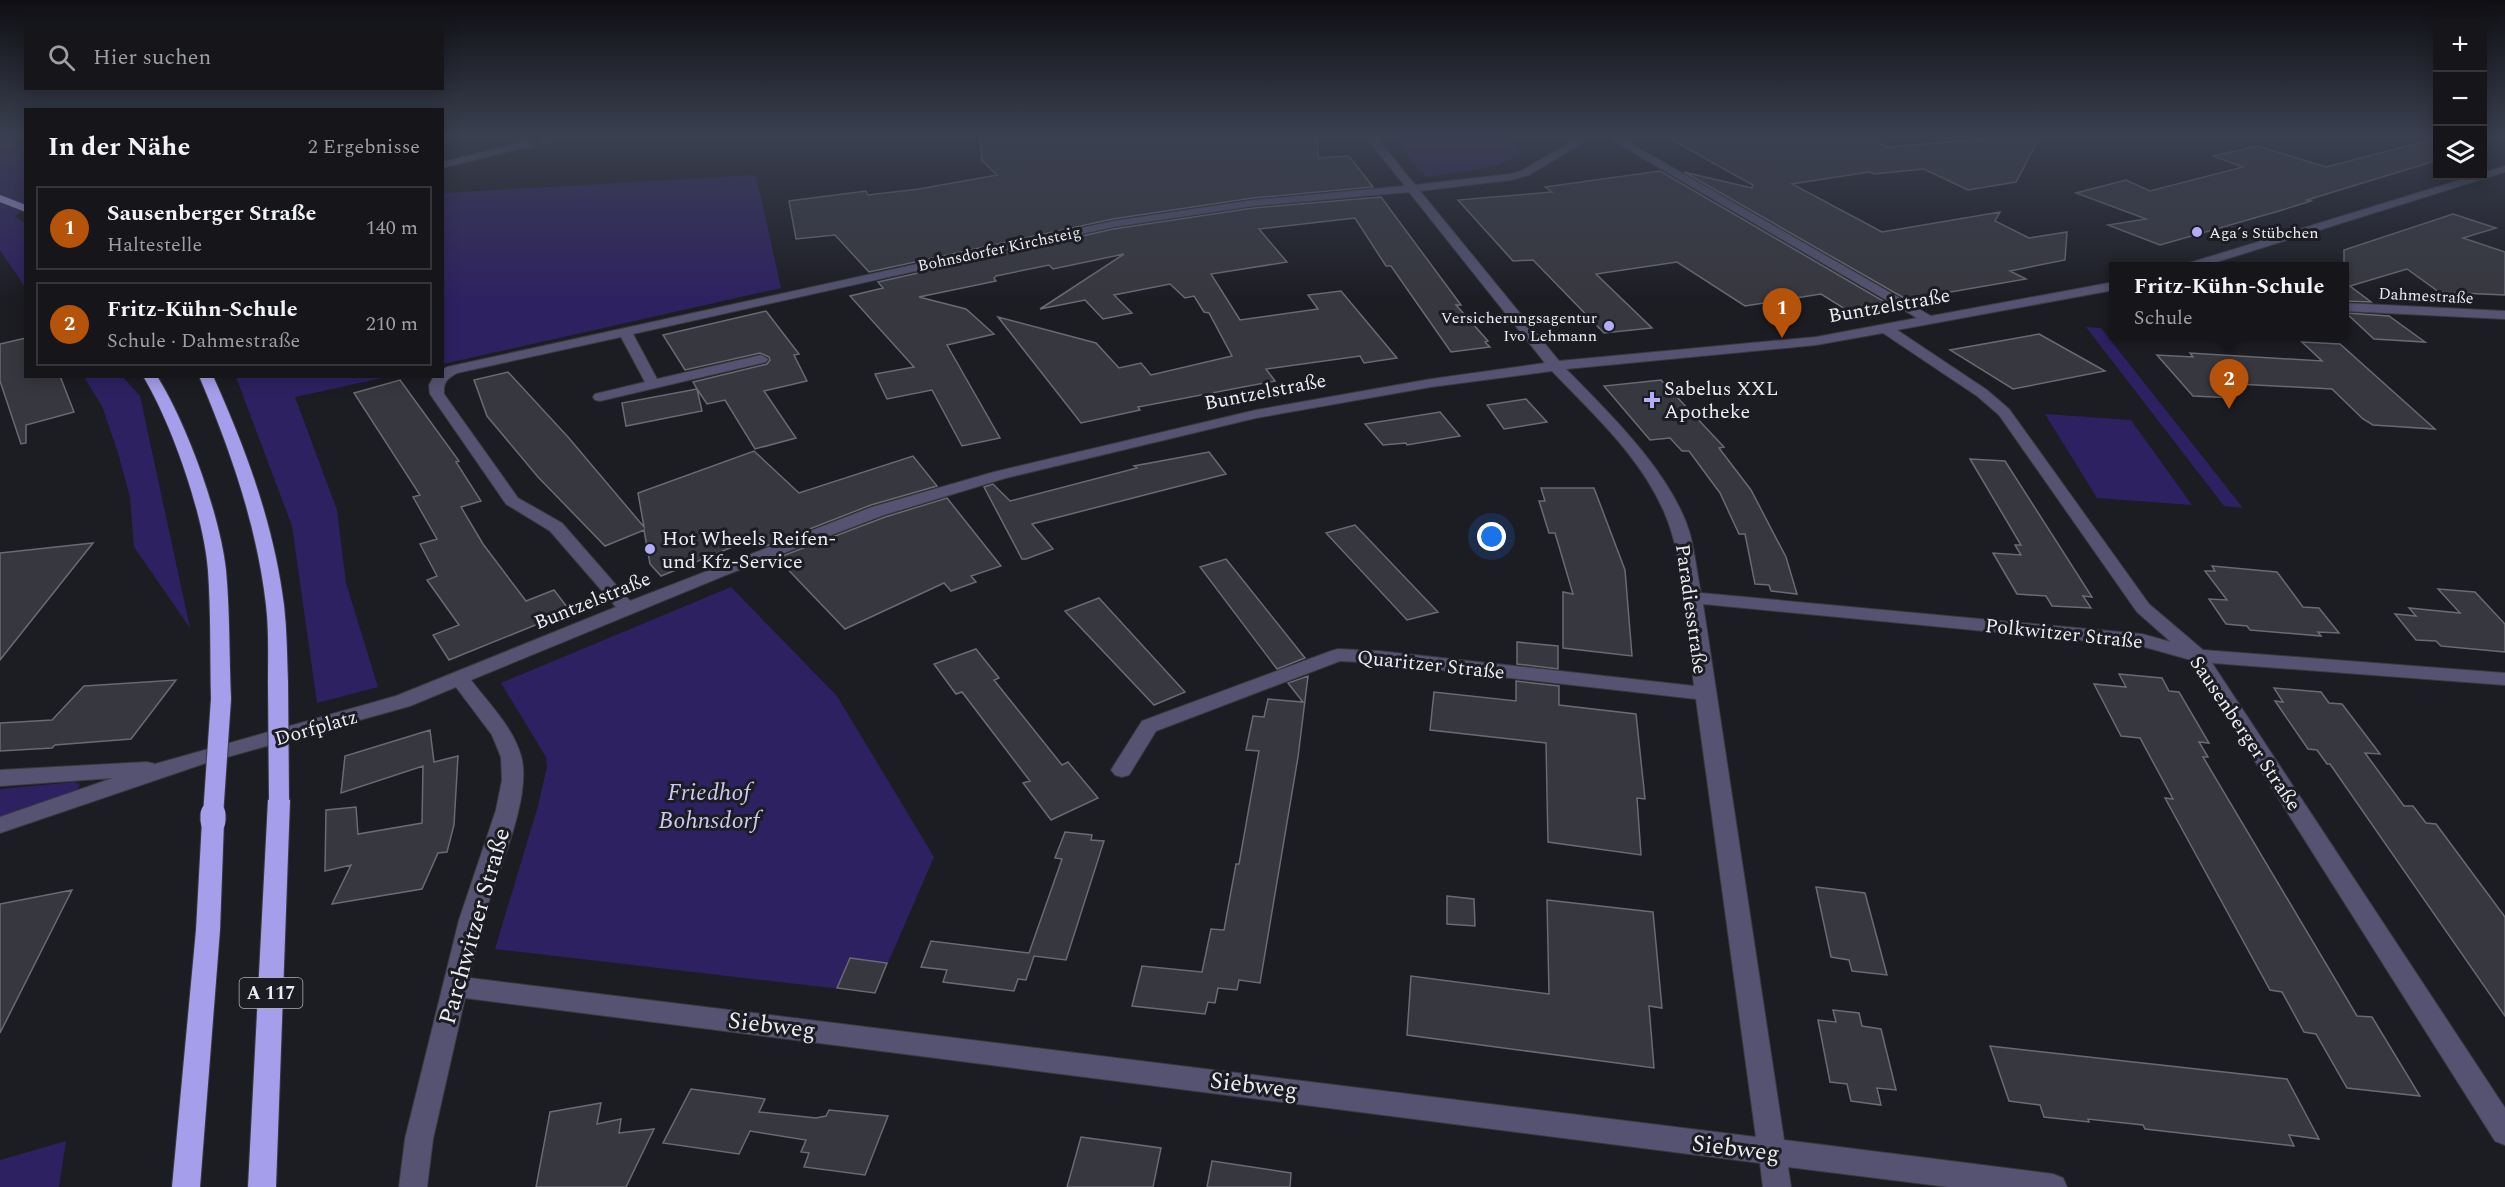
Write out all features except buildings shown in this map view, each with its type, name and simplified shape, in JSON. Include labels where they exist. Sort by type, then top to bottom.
[{"type":"highway","points":[[0,198],[24,208]]},
{"type":"highway","points":[[151,378],[188,460],[210,526],[217,570],[221,699],[208,930],[186,1187]]},
{"type":"highway","name":"A 117","points":[[207,378],[219,405],[259,524],[275,604],[279,800],[262,1187]]},
{"type":"street","name":"Bohnsdorfer Kirchsteig","points":[[444,375],[452,370],[1113,224],[1253,203],[1387,190]]},
{"type":"street","name":"Paradiesstraße","points":[[1415,190],[1555,366],[1618,431],[1664,494],[1682,534],[1777,1187]]},
{"type":"street","points":[[1704,190],[1931,321]]},
{"type":"street","points":[[2209,262],[2437,190]]},
{"type":"street","name":"Buntzelstraße","points":[[460,679],[857,518],[1000,475],[1256,414],[1431,383],[1555,366],[1772,346],[1886,329],[2109,287]]},
{"type":"street","name":"Dahmestraße","points":[[2349,307],[2505,315]]},
{"type":"street","name":"Sausenberger Straße","points":[[1886,329],[1982,393],[2004,412],[2143,608],[2198,656],[2505,1132]]},
{"type":"street","points":[[625,332],[653,384]]},
{"type":"street","points":[[600,397],[761,359]]},
{"type":"street","name":"Bohnsdorfer Kirchsteig","points":[[441,378],[436,385],[437,394],[512,501],[556,527],[628,610]]},
{"type":"street","name":"Polkwitzer Straße","points":[[1693,598],[2142,639],[2198,656],[2505,679]]},
{"type":"street","name":"Quaritzer Straße","points":[[1122,770],[1149,726],[1338,655],[1378,657],[1704,694]]},
{"type":"street","name":"Dorfplatz","points":[[0,825],[71,803],[170,767],[337,722],[460,679]]},
{"type":"street","name":"Parchwitzer Straße","points":[[413,1187],[419,1139],[471,920],[507,810],[513,780],[511,757],[501,733],[460,679]]},
{"type":"street","name":"Dorfplatz","points":[[0,778],[170,767]]},
{"type":"street","name":"Siebweg","points":[[455,986],[2053,1187]]},
{"type":"green space","points":[[0,190],[24,190],[24,209],[15,216],[24,223],[24,286],[0,250]]},
{"type":"green space","points":[[488,190],[759,190],[781,288],[444,364],[444,193]]},
{"type":"green space","points":[[2086,327],[2101,328],[2243,508],[2224,506]]},
{"type":"green space","points":[[85,378],[124,378],[140,396],[190,628],[134,547],[130,497],[102,406]]},
{"type":"green space","points":[[236,378],[382,378],[295,397],[337,510],[346,583],[378,687],[317,703],[292,526]]},
{"type":"green space","points":[[2045,414],[2131,420],[2192,505],[2097,498]]},
{"type":"green space","name":"Friedhof Bohnsdorf","points":[[731,587],[837,696],[934,857],[875,993],[495,949],[538,806],[547,767],[546,757],[501,683]]},
{"type":"green space","points":[[74,782],[80,784],[78,789],[71,794],[0,817],[0,789]]},
{"type":"green space","points":[[66,1141],[59,1187],[0,1187],[0,1160]]},
{"type":"place","name":"Aga´s Stübchen","points":[[2197,232]]},
{"type":"place","name":"Versicherungsagentur Ivo Lehmann","points":[[1609,326]]},
{"type":"place","name":"Sausenberger Straße","points":[[1782,338]]},
{"type":"place","name":"Sabelus XXL Apotheke","points":[[1652,400]]},
{"type":"place","name":"Fritz-Kühn-Schule","points":[[2229,409]]},
{"type":"place","name":"Hot Wheels Reifen- und Kfz-Service","points":[[650,549]]}]
